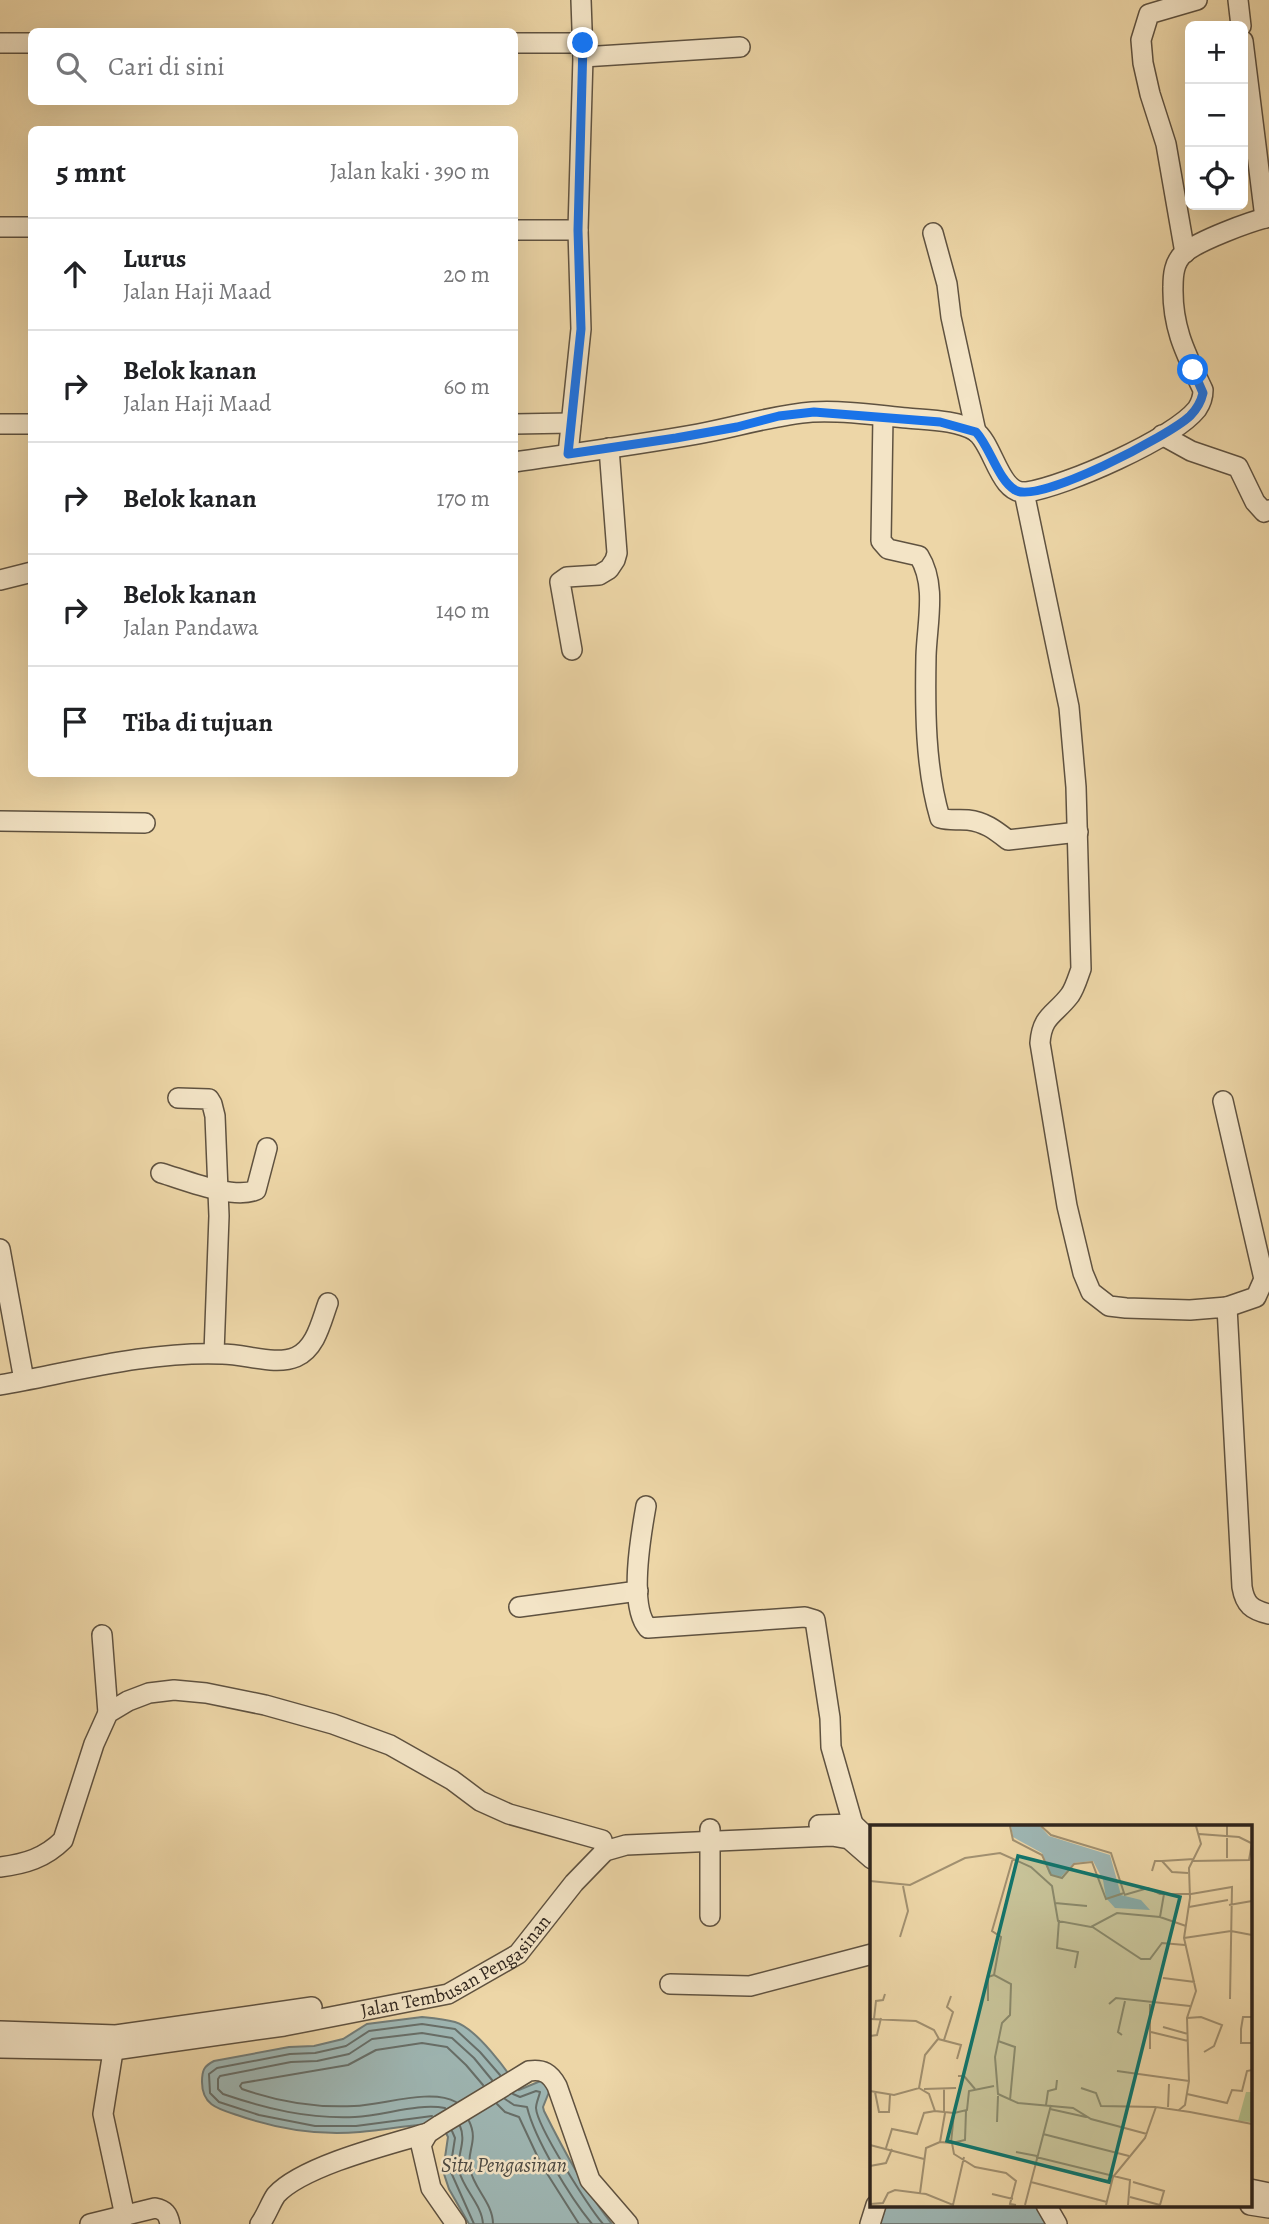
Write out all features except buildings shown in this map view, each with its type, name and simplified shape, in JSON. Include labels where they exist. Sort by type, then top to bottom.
[{"type":"street","points":[[568,454],[581,329],[578,230],[583,50],[581,0]]},
{"type":"street","points":[[1185,253],[1166,144],[1150,94],[1141,40],[1149,14],[1197,0]]},
{"type":"street","points":[[1238,0],[1240,21]]},
{"type":"street","points":[[0,43],[28,43]]},
{"type":"street","points":[[518,43],[637,52],[740,47]]},
{"type":"street","points":[[933,233],[947,284],[951,317],[976,432],[1005,480],[1014,490],[1024,492],[1055,485],[1101,468],[1189,417],[1197,408],[1203,393],[1177,332],[1172,304],[1173,275],[1177,262],[1185,253],[1216,237],[1267,217],[1248,78]]},
{"type":"street","points":[[0,227],[28,227]]},
{"type":"street","points":[[518,230],[578,230]]},
{"type":"street","points":[[518,461],[700,434],[814,412],[940,422],[976,432]]},
{"type":"street","points":[[883,416],[881,541],[888,549],[919,556],[927,569],[930,584],[926,658],[929,763],[940,818],[989,824],[1008,840],[1078,832]]},
{"type":"street","points":[[518,424],[571,423]]},
{"type":"street","points":[[0,424],[28,424]]},
{"type":"street","points":[[1162,435],[1191,451],[1238,467],[1255,502],[1267,514]]},
{"type":"street","points":[[572,650],[560,582],[567,577],[599,575],[609,569],[617,553],[609,448]]},
{"type":"street","points":[[1024,492],[1069,707],[1078,832],[1082,969],[1070,995],[1041,1027],[1040,1043],[1067,1206],[1083,1273],[1091,1292],[1110,1306],[1189,1310],[1227,1307],[1256,1297],[1264,1279],[1223,1101]]},
{"type":"street","points":[[0,580],[28,573]]},
{"type":"street","points":[[0,821],[145,823]]},
{"type":"street","points":[[178,1098],[209,1099],[215,1116],[219,1190],[214,1353]]},
{"type":"street","points":[[161,1173],[219,1190],[246,1194],[256,1190],[267,1148]]},
{"type":"street","points":[[0,1249],[24,1380]]},
{"type":"street","points":[[0,1385],[138,1360],[214,1353],[275,1361],[297,1356],[307,1350],[316,1336],[328,1303]]},
{"type":"street","points":[[1227,1307],[1242,1587],[1245,1601],[1254,1610],[1269,1614]]},
{"type":"street","points":[[646,1506],[638,1550],[638,1591],[643,1621],[648,1628],[805,1617],[815,1620],[830,1718],[831,1747],[851,1832],[870,1856]]},
{"type":"street","points":[[519,1606],[638,1591]]},
{"type":"street","points":[[0,1867],[23,1864],[41,1857],[63,1840],[94,1744],[108,1713],[102,1635]]},
{"type":"street","points":[[108,1713],[149,1693],[174,1690],[206,1693],[265,1705],[332,1724],[390,1745],[452,1780],[480,1801],[509,1814],[604,1845],[626,1845],[710,1834],[832,1836],[851,1832],[870,1841]]},
{"type":"street","points":[[710,1834],[710,1916]]},
{"type":"street","name":"Jalan Tembusan Pengasinan","points":[[0,2048],[115,2043],[284,2026],[446,1989],[518,1954],[604,1845]]},
{"type":"street","points":[[670,1984],[750,1986],[870,1955]]},
{"type":"street","name":"Jalan Tembusan Pengasinan","points":[[0,2031],[115,2043]]},
{"type":"street","points":[[115,2043],[103,2114],[125,2216]]},
{"type":"street","points":[[260,2224],[276,2196],[305,2175],[362,2151],[434,2129],[529,2071],[539,2070],[552,2077],[557,2086],[590,2180],[628,2224]]},
{"type":"street","points":[[434,2129],[421,2147],[431,2188],[456,2224]]},
{"type":"street","points":[[870,2224],[876,2206]]},
{"type":"street","points":[[1047,2206],[1056,2224]]},
{"type":"street","points":[[90,2224],[155,2208],[168,2215],[170,2224]]},
{"type":"water","name":"Situ Pengasinan","points":[[422,2017],[455,2022],[472,2032],[482,2041],[519,2090],[543,2080],[551,2087],[544,2111],[575,2170],[612,2224],[469,2224],[449,2189],[443,2171],[448,2137],[441,2123],[360,2132],[313,2132],[267,2124],[230,2113],[212,2105],[205,2096],[203,2071],[214,2061],[289,2047],[314,2046],[343,2039],[367,2024]]},
{"type":"water","points":[[883,2206],[1040,2206],[1049,2224],[877,2224]]},
{"type":"route","points":[[583,43],[578,230],[581,329],[568,454],[676,438],[779,416],[814,412],[883,416],[940,422],[976,432],[1005,480],[1014,490],[1024,492],[1055,485],[1101,468],[1189,417],[1202,401],[1203,393],[1193,370]]}]
